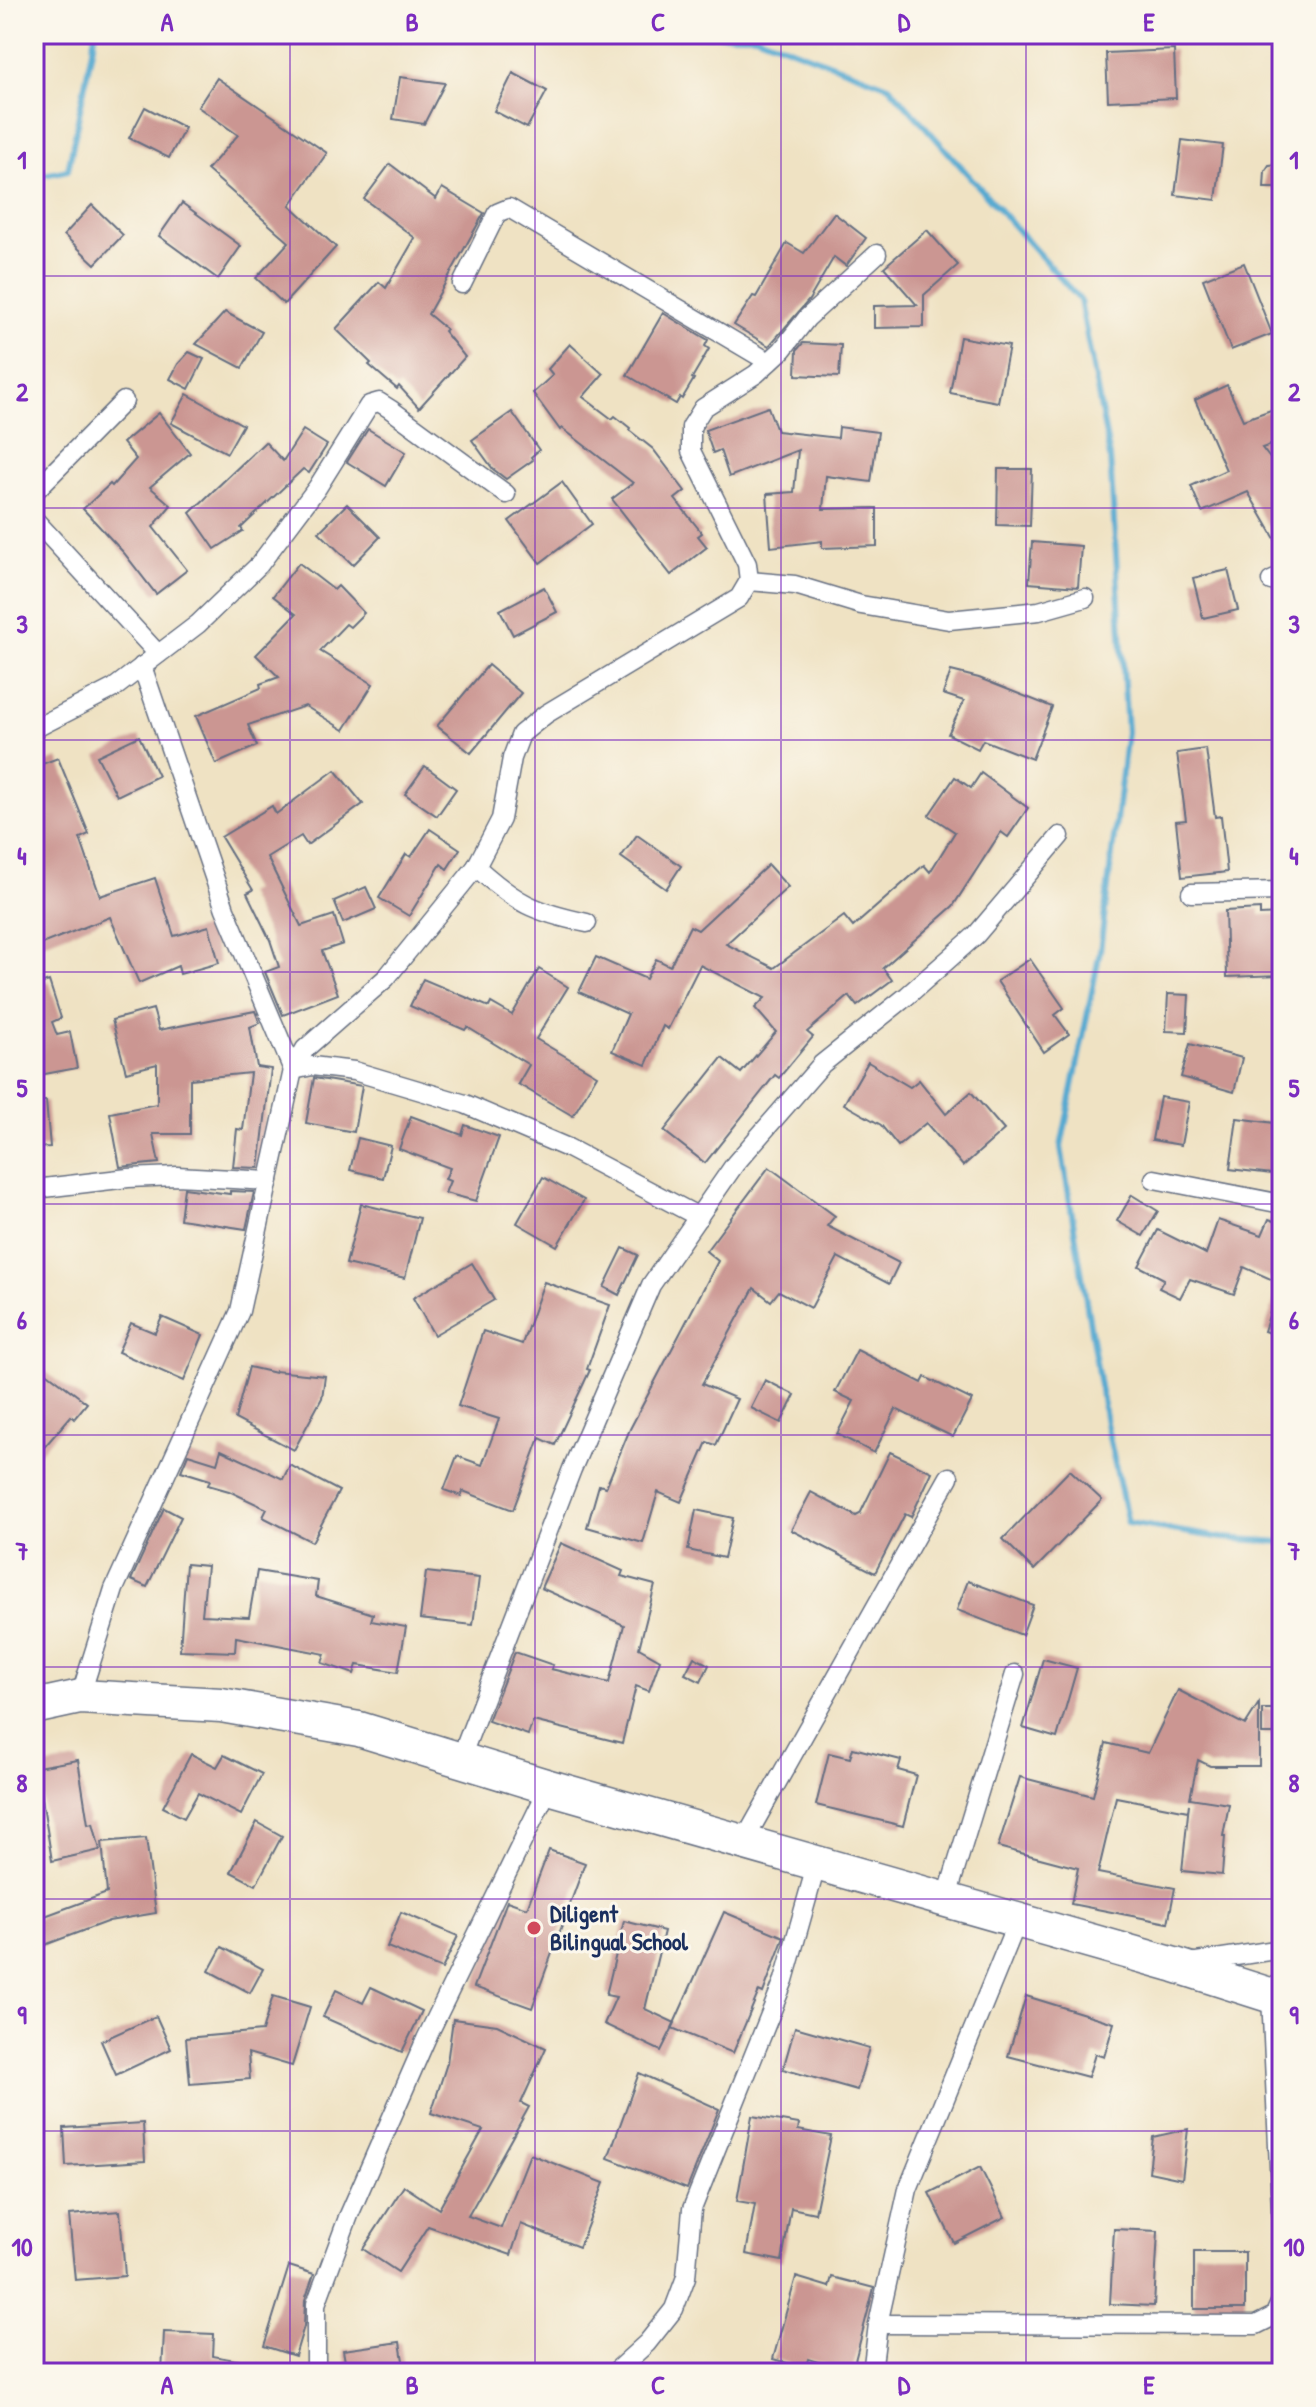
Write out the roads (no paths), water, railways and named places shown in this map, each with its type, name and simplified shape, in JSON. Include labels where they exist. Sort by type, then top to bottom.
[{"type":"highway","points":[[34,1707],[80,1697],[221,1705],[359,1729],[549,1787],[1175,1965],[1277,1997]]},
{"type":"street","points":[[462,284],[497,213],[509,208],[769,362]]},
{"type":"street","points":[[80,1697],[114,1589],[240,1311],[293,1070],[305,1049],[386,978],[476,867],[501,819],[512,758],[521,734],[546,714],[739,598],[749,581],[747,564],[691,451],[691,427],[703,408],[756,374],[782,350],[807,318],[877,254]]},
{"type":"street","points":[[34,492],[124,401]]},
{"type":"street","points":[[34,729],[114,688],[198,624],[259,565],[317,488],[369,405],[379,402],[390,409],[506,494]]},
{"type":"street","points":[[34,519],[158,654]]},
{"type":"street","points":[[749,581],[795,585],[861,605],[949,620],[1039,611],[1085,598]]},
{"type":"street","points":[[142,666],[225,909],[293,1070]]},
{"type":"street","points":[[460,1760],[572,1469],[651,1285],[735,1164],[822,1064],[907,996],[976,935],[1060,836]]},
{"type":"street","points":[[476,867],[508,896],[549,915],[587,923]]},
{"type":"street","points":[[1191,893],[1282,891]]},
{"type":"street","points":[[293,1070],[312,1066],[354,1071],[465,1104],[568,1148],[699,1217]]},
{"type":"street","points":[[34,1192],[44,1188],[128,1178],[177,1176],[269,1181]]},
{"type":"street","points":[[1154,1179],[1282,1204]]},
{"type":"street","points":[[744,1841],[949,1477]]},
{"type":"street","points":[[946,1900],[1015,1674]]},
{"type":"street","points":[[316,2373],[316,2304],[344,2227],[426,2039],[549,1787]]},
{"type":"street","points":[[614,2373],[647,2343],[674,2309],[686,2277],[692,2209],[784,1980],[817,1863]]},
{"type":"street","points":[[872,2373],[878,2324],[908,2189],[1017,1922]]},
{"type":"street","points":[[1175,1965],[1282,1949]]},
{"type":"street","points":[[1277,1997],[1282,2231]]},
{"type":"street","points":[[878,2324],[1256,2325],[1274,2316],[1282,2299]]},
{"type":"waterway","points":[[34,177],[68,170],[95,34]]},
{"type":"waterway","points":[[401,34],[755,35],[889,86],[1080,300],[1110,457],[1127,732],[1100,951],[1061,1147],[1106,1423],[1128,1523],[1222,1538],[1282,1542]]},
{"type":"place","name":"Diligent Bilingual School","points":[[534,1928]]}]
